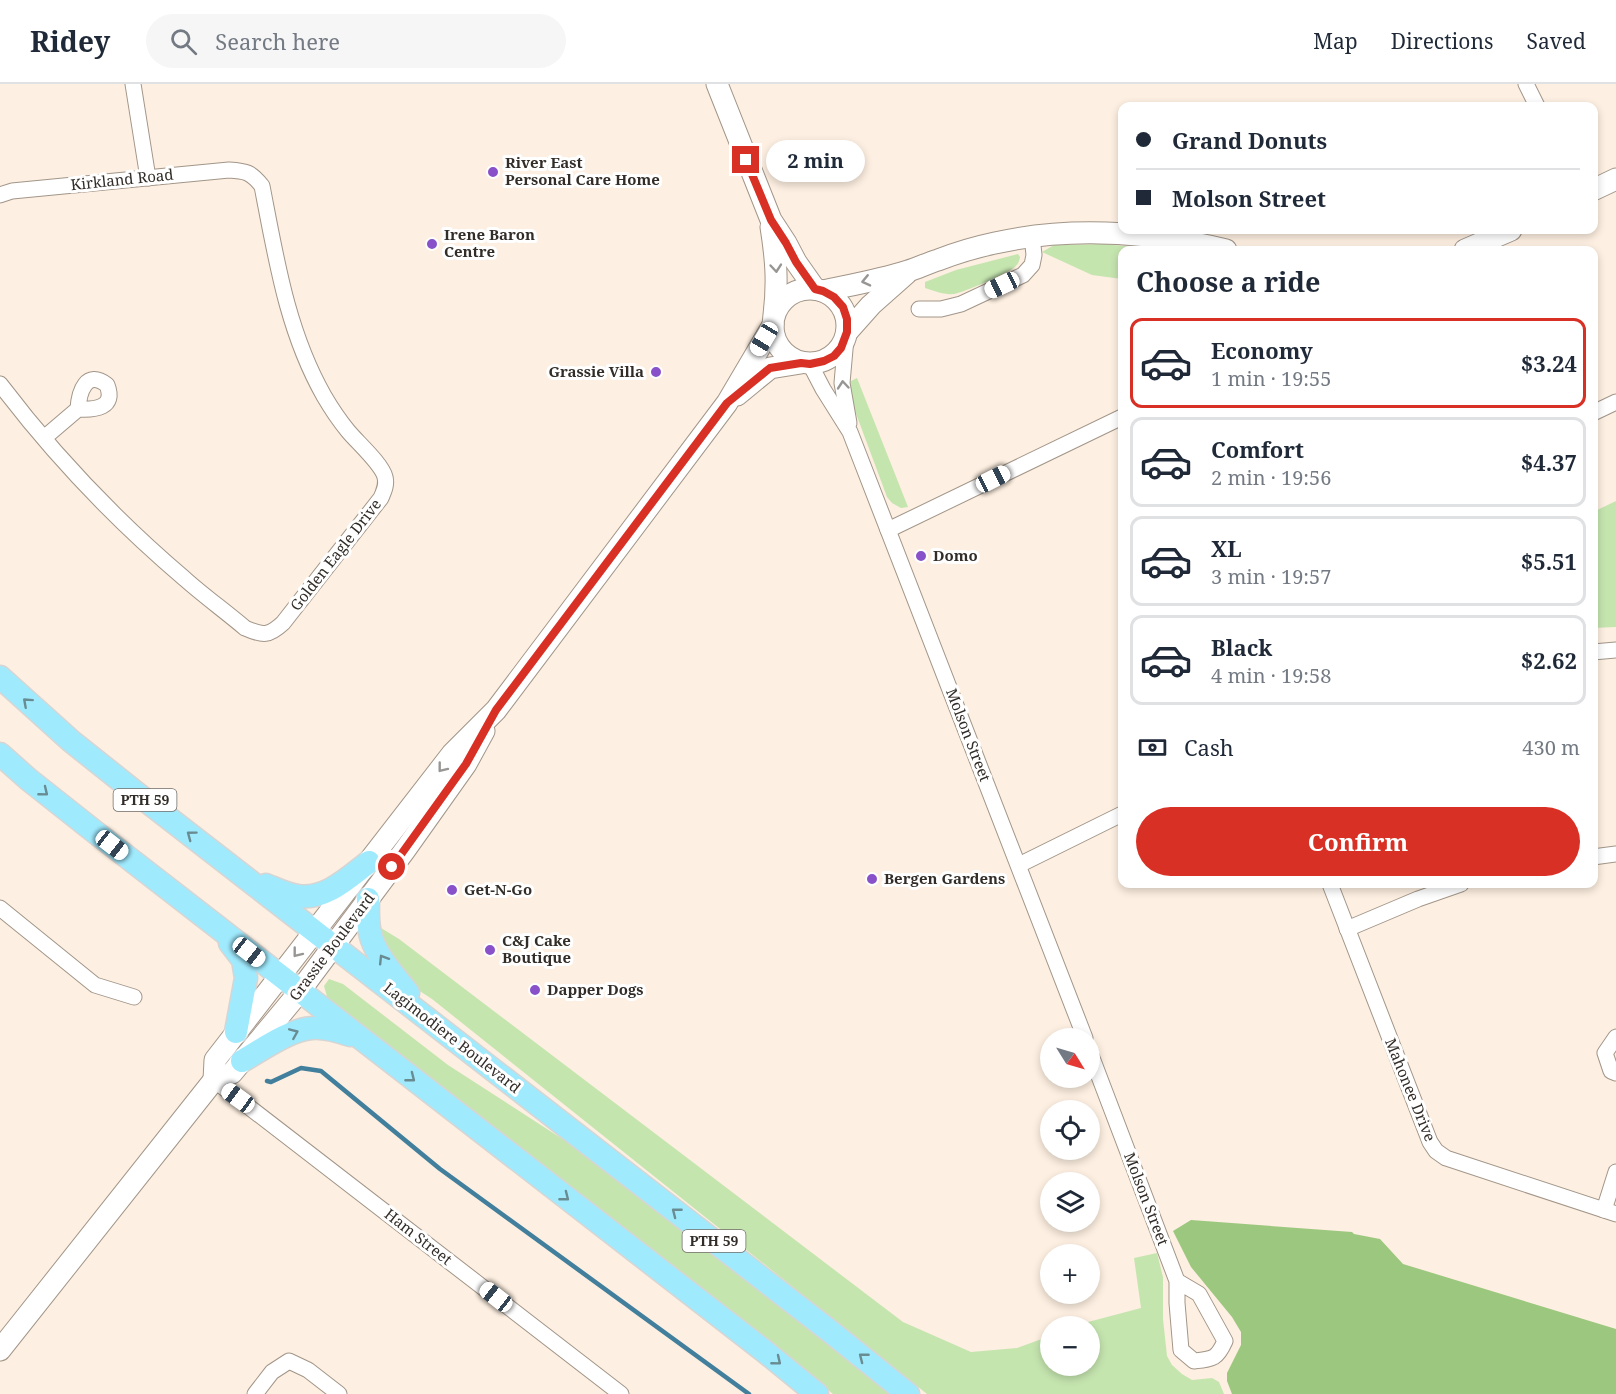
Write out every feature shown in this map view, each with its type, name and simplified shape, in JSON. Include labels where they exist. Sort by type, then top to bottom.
[{"type":"main road","name":"Lagimodiere Boulevard","points":[[0,677],[71,741],[135,792],[908,1394]]},
{"type":"main road","points":[[0,754],[61,805],[817,1394]]},
{"type":"main road","points":[[237,871],[274,888],[304,896],[332,890],[369,862]]},
{"type":"main road","points":[[368,899],[369,930],[376,948],[389,969],[431,1023]]},
{"type":"main road","points":[[197,911],[229,942],[243,960],[246,978],[236,1032]]},
{"type":"main road","points":[[242,1061],[296,1031],[313,1028],[341,1032],[365,1042]]},
{"type":"street","points":[[133,84],[148,178]]},
{"type":"street","points":[[717,84],[771,220],[796,262],[819,290],[834,297],[843,307],[847,319],[847,335]]},
{"type":"street","points":[[1526,84],[1535,102]]},
{"type":"street","name":"Kirkland Road","points":[[0,195],[12,191],[229,170],[244,171]]},
{"type":"street","name":"Golden Eagle Drive","points":[[0,384],[44,438],[106,506],[184,579],[245,628],[264,634],[274,631],[284,622],[381,498],[385,489],[385,473],[347,430],[325,398],[305,360],[280,278],[262,186],[255,176],[244,171]]},
{"type":"street","points":[[1598,188],[1616,179]]},
{"type":"street","points":[[771,220],[777,270],[773,320],[775,340],[790,358],[806,364],[824,361],[834,356],[847,335],[871,305],[908,271]]},
{"type":"street","points":[[773,320],[779,305],[788,296],[799,291],[819,290],[908,271],[968,250],[1032,236],[1069,233],[1118,233]]},
{"type":"street","points":[[1124,234],[1209,246]]},
{"type":"street","points":[[1474,246],[1502,234]]},
{"type":"street","points":[[919,309],[941,309],[961,304],[1023,275],[1032,266],[1034,255],[1032,236]]},
{"type":"street","name":"Grassie Boulevard","points":[[0,1350],[214,1080],[232,1073],[299,991],[466,764],[496,710],[727,403],[773,320]]},
{"type":"street","name":"Molson Street","points":[[847,335],[842,383],[850,432]]},
{"type":"street","name":"Grassie Boulevard","points":[[727,403],[770,368],[806,364]]},
{"type":"street","name":"Molson Street","points":[[806,364],[850,432],[1081,1028]]},
{"type":"street","points":[[1598,411],[1616,402]]},
{"type":"street","points":[[44,438],[78,409]]},
{"type":"street","points":[[888,530],[1118,419]]},
{"type":"street","points":[[1598,652],[1616,650]]},
{"type":"street","name":"Grassie Boulevard","points":[[214,1080],[215,1060],[236,1032],[452,754],[496,710]]},
{"type":"street","points":[[1019,865],[1118,816]]},
{"type":"street","points":[[1598,856],[1616,854]]},
{"type":"street","name":"Mahonee Drive","points":[[1332,888],[1430,1142],[1436,1151],[1446,1158],[1610,1212]]},
{"type":"street","points":[[1347,929],[1450,888]]},
{"type":"street","points":[[0,908],[95,985],[134,998]]},
{"type":"street","points":[[1616,1037],[1605,1053],[1611,1071],[1616,1073]]},
{"type":"street","name":"Molson Street","points":[[1100,1079],[1177,1281],[1181,1350],[1194,1361],[1212,1359],[1220,1353],[1225,1341],[1199,1294],[1177,1281]]},
{"type":"street","name":"Ham Street","points":[[214,1080],[621,1394]]},
{"type":"street","points":[[1610,1212],[1616,1172]]},
{"type":"street","points":[[255,1394],[272,1372],[289,1361],[308,1370],[339,1394]]},
{"type":"green space","points":[[1054,245],[1123,246],[1118,246],[1118,278],[1092,275],[1042,252]]},
{"type":"green space","points":[[1018,254],[1019,261],[1014,268],[966,290],[950,294],[925,288],[925,282],[956,270]]},
{"type":"green space","points":[[857,378],[908,507],[901,508],[887,497],[845,384]]},
{"type":"green space","points":[[1616,501],[1616,627],[1598,628],[1598,510]]},
{"type":"green space","points":[[381,928],[399,939],[903,1322],[971,1352],[1017,1348],[1040,1340],[1040,1376],[1100,1376],[1100,1319],[1141,1308],[1134,1258],[1157,1253],[1163,1277],[1163,1319],[1167,1356],[1172,1365],[1192,1380],[1212,1378],[1219,1382],[1224,1394],[927,1394],[432,999],[412,986],[376,931]]},
{"type":"green space","points":[[329,979],[343,984],[448,1065],[567,1142],[627,1186],[892,1394],[833,1394],[328,1000],[324,986]]},
{"type":"green space","points":[[1191,1220],[1352,1232],[1380,1239],[1403,1264],[1616,1329],[1616,1394],[1232,1394],[1227,1381],[1227,1373],[1241,1345],[1241,1332],[1232,1317],[1191,1267],[1173,1231]]},
{"type":"waterway","points":[[267,1081],[271,1082],[301,1068],[321,1071],[440,1169],[749,1394]]},
{"type":"place","name":"River East Personal Care Home","points":[[493,172]]},
{"type":"place","name":"Irene Baron Centre","points":[[432,244]]},
{"type":"place","name":"Grassie Villa","points":[[656,372]]},
{"type":"place","name":"Domo","points":[[921,556]]},
{"type":"place","name":"Bergen Gardens","points":[[872,879]]},
{"type":"place","name":"Get-N-Go","points":[[452,890]]},
{"type":"place","name":"C&J Cake Boutique","points":[[490,950]]},
{"type":"place","name":"Dapper Dogs","points":[[535,990]]},
{"type":"route","points":[[392,867],[466,764],[496,710],[727,403],[770,368],[824,361],[834,356],[841,348],[847,332],[847,319],[843,307],[834,297],[815,289],[796,262],[771,220],[746,160]]}]
